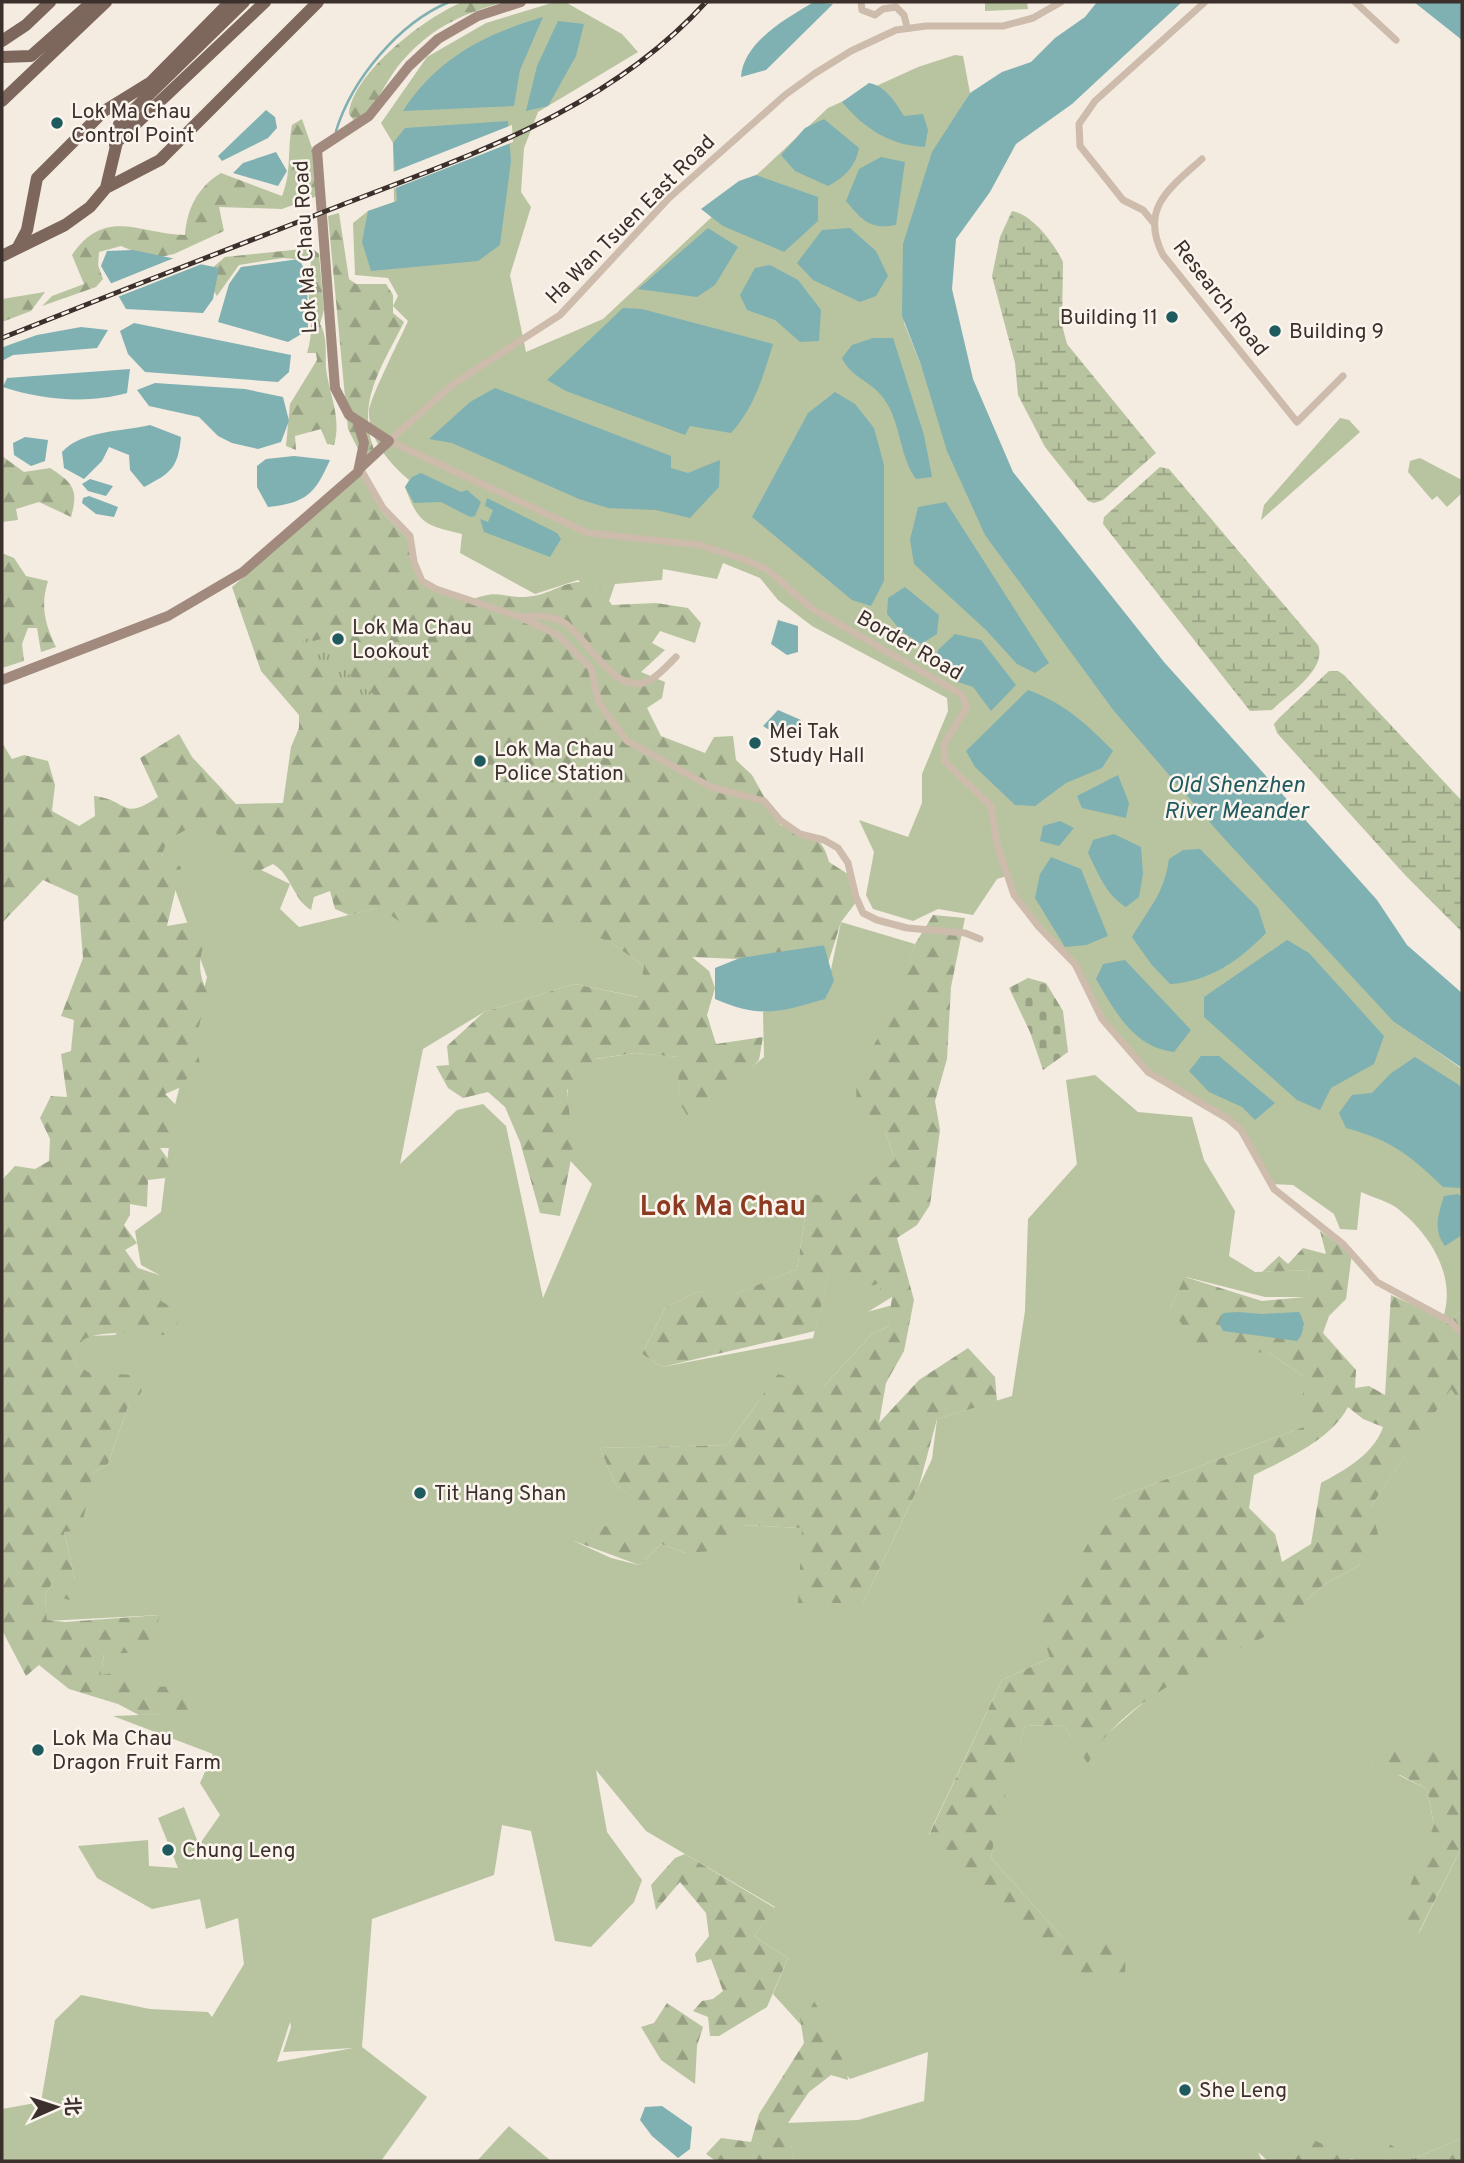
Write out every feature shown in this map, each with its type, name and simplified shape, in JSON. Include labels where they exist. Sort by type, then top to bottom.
[{"type":"main road","points":[[2,41],[26,25],[50,2]]},
{"type":"main road","points":[[2,57],[31,57],[92,2]]},
{"type":"main road","points":[[2,101],[106,2]]},
{"type":"main road","points":[[18,248],[27,230],[37,178],[104,111],[151,82],[230,2]]},
{"type":"main road","points":[[106,188],[119,124],[244,2]]},
{"type":"main road","points":[[114,146],[265,2]]},
{"type":"main road","points":[[2,256],[65,225],[90,207],[106,188],[160,160],[318,2]]},
{"type":"street","name":"Lok Ma Chau Road","points":[[389,441],[358,423],[342,406],[334,382],[317,150],[363,122],[409,66],[438,39],[478,16],[521,2]]},
{"type":"street","points":[[861,2],[862,10],[875,15],[883,9],[896,7],[904,15],[907,27]]},
{"type":"street","name":"Ha Wan Tsuen East Road","points":[[389,441],[452,385],[560,315],[668,200],[785,95],[851,51],[907,27],[1003,26],[1032,18],[1061,2]]},
{"type":"street","points":[[1153,222],[1143,210],[1123,200],[1080,146],[1079,124],[1091,105],[1205,2]]},
{"type":"street","points":[[1355,2],[1396,40]]},
{"type":"street","points":[[1153,222],[1161,197],[1202,159]]},
{"type":"street","name":"Research Road","points":[[1153,222],[1163,255],[1297,422],[1343,376]]},
{"type":"street","name":"Lok Ma Chau Road","points":[[358,423],[364,443],[360,468]]},
{"type":"street","points":[[2,680],[136,630],[195,603],[260,560],[389,441]]},
{"type":"street","name":"Border Road","points":[[389,441],[588,533],[700,545],[746,560],[768,570],[811,608],[961,694],[967,707],[944,744],[945,762],[991,806],[997,844],[1014,895],[1039,927],[1075,964],[1102,1019],[1148,1072],[1228,1119],[1241,1130],[1274,1189],[1343,1244],[1377,1282],[1451,1322],[1462,1333]]},
{"type":"street","points":[[360,468],[383,508],[410,536],[422,581],[436,589],[520,617],[558,635],[577,651],[591,668],[603,710],[627,741],[710,787],[764,801],[780,820],[800,834],[824,840],[838,848],[848,863],[856,897],[863,913],[877,920],[907,928],[955,932],[980,939]]},
{"type":"street","points":[[520,617],[554,618],[563,622],[587,644],[610,673],[624,680],[638,683],[651,681],[676,657]]},
{"type":"green space","points":[[463,2],[504,2],[463,16],[427,37],[398,66],[371,107],[355,122],[349,114],[353,98],[377,64],[412,32]]},
{"type":"green space","points":[[555,2],[565,2],[622,34],[638,52],[538,112],[524,148],[521,192],[531,207],[510,275],[526,352],[603,319],[828,108],[918,67],[955,55],[963,56],[970,93],[931,157],[904,323],[921,365],[1393,1020],[1462,1069],[1462,1309],[1451,1322],[1443,1318],[1446,1287],[1438,1257],[1409,1218],[1397,1208],[1361,1192],[1357,1230],[1340,1229],[1334,1214],[1293,1185],[1271,1184],[1243,1134],[1223,1116],[1143,1066],[1102,1019],[1078,969],[1022,905],[1007,876],[997,879],[973,915],[938,909],[913,921],[873,909],[866,895],[874,852],[859,820],[908,837],[922,803],[922,774],[948,711],[947,698],[812,626],[778,600],[760,578],[723,563],[717,579],[663,569],[662,580],[615,584],[608,604],[578,580],[535,594],[460,553],[462,534],[431,525],[414,509],[405,487],[409,480],[388,459],[376,441],[369,411],[408,321],[393,306],[398,296],[388,278],[355,275],[353,223],[368,211],[394,202],[393,143],[381,123],[427,57],[486,23]]},
{"type":"green space","points":[[985,2],[1027,2],[1028,9],[985,11]]},
{"type":"green space","points":[[302,119],[321,174],[320,195],[282,209],[219,207],[224,231],[174,254],[152,259],[121,246],[99,252],[98,265],[103,279],[96,287],[42,306],[52,296],[84,284],[72,255],[84,240],[97,231],[124,226],[185,235],[188,216],[195,199],[206,185],[221,173],[282,196],[287,178],[292,125]]},
{"type":"green space","points":[[1012,211],[1020,213],[1042,231],[1063,262],[1062,325],[1067,344],[1156,453],[1103,500],[1094,503],[1088,501],[1045,447],[1018,395],[1015,363],[992,276],[1000,237]]},
{"type":"green space","points":[[339,213],[349,279],[356,284],[386,284],[393,295],[393,313],[404,322],[380,370],[369,402],[370,436],[376,454],[363,459],[348,429],[328,216]]},
{"type":"green space","points":[[312,248],[319,254],[324,310],[320,324],[325,340],[326,368],[337,425],[334,445],[327,444],[321,429],[295,436],[296,450],[286,446],[290,404],[317,360],[316,353],[307,353],[311,329],[308,285],[311,263],[307,260],[283,258],[239,265],[217,296],[209,284],[210,270],[225,257]]},
{"type":"green space","points":[[45,292],[31,311],[2,322],[2,299]]},
{"type":"green space","points":[[1340,418],[1349,420],[1360,432],[1261,520],[1264,505]]},
{"type":"green space","points":[[2,456],[24,472],[50,468],[64,478],[74,493],[71,517],[39,502],[16,509],[18,520],[2,522]]},
{"type":"green space","points":[[1420,458],[1462,480],[1462,493],[1447,507],[1437,496],[1432,500],[1408,472],[1410,461]]},
{"type":"green space","points":[[1160,467],[1169,469],[1318,645],[1320,654],[1312,672],[1272,710],[1250,711],[1103,524],[1104,517]]},
{"type":"green space","points":[[361,474],[383,513],[407,538],[420,583],[470,600],[493,594],[535,596],[575,583],[596,583],[612,605],[656,603],[688,608],[701,623],[695,643],[660,631],[652,643],[665,650],[641,672],[665,682],[662,698],[647,708],[661,736],[705,753],[714,737],[733,736],[736,760],[752,775],[780,825],[817,840],[826,852],[829,862],[851,876],[857,901],[841,922],[826,970],[824,945],[737,959],[692,957],[709,971],[715,988],[707,1015],[716,1044],[763,1037],[759,1060],[694,1127],[678,1100],[679,1057],[635,1053],[595,1059],[567,1090],[573,1149],[560,1216],[540,1213],[520,1142],[505,1107],[488,1092],[463,1098],[448,1088],[436,1066],[449,1065],[447,1046],[484,1012],[574,984],[638,997],[644,966],[611,943],[572,925],[518,923],[472,931],[407,926],[379,908],[349,915],[335,909],[330,891],[314,897],[311,910],[300,899],[284,874],[273,864],[253,874],[228,863],[236,854],[214,831],[195,825],[167,840],[162,855],[181,867],[167,926],[191,922],[206,938],[200,965],[207,991],[195,1044],[200,1063],[179,1088],[165,1094],[175,1104],[174,1148],[160,1148],[172,1165],[165,1178],[148,1180],[147,1207],[130,1204],[130,1215],[124,1225],[137,1243],[125,1250],[138,1268],[165,1277],[161,1301],[180,1313],[177,1324],[164,1335],[108,1333],[88,1337],[79,1346],[74,1362],[88,1372],[132,1375],[142,1390],[135,1404],[129,1404],[108,1464],[93,1473],[81,1530],[64,1532],[75,1579],[72,1601],[63,1598],[54,1580],[45,1595],[47,1620],[65,1622],[160,1615],[149,1652],[104,1654],[101,1675],[118,1672],[133,1688],[174,1686],[195,1714],[139,1715],[118,1704],[69,1689],[39,1665],[26,1676],[2,1630],[2,1180],[15,1166],[35,1169],[49,1161],[50,1139],[40,1118],[51,1096],[67,1097],[61,1054],[71,1051],[74,1020],[61,1016],[83,958],[78,896],[43,880],[2,923],[2,743],[12,759],[24,755],[48,761],[55,785],[52,811],[79,826],[95,816],[94,796],[131,809],[158,797],[140,758],[179,734],[192,757],[236,804],[283,803],[291,747],[299,728],[299,715],[261,671],[232,587]]},
{"type":"green space","points":[[2,553],[14,558],[26,576],[48,581],[44,599],[45,615],[56,647],[41,652],[37,628],[28,628],[22,644],[24,661],[2,668]]},
{"type":"green space","points":[[329,625],[339,631],[341,652],[348,672],[379,701],[376,712],[298,648],[306,638],[314,641],[328,637]]},
{"type":"green space","points":[[1329,671],[1338,671],[1344,675],[1462,801],[1462,932],[1406,876],[1277,733],[1274,724],[1279,718]]},
{"type":"green space","points":[[187,817],[217,819],[253,866],[290,884],[280,909],[299,927],[382,907],[580,921],[644,966],[639,997],[574,984],[484,1012],[423,1049],[400,1164],[457,1110],[483,1104],[506,1126],[543,1298],[592,1184],[565,1155],[568,1083],[590,1060],[635,1053],[680,1057],[678,1100],[692,1116],[764,1057],[763,1012],[825,998],[841,922],[915,944],[898,1002],[885,1131],[895,1160],[858,1210],[780,1191],[806,1211],[797,1269],[728,1297],[699,1291],[665,1308],[642,1354],[662,1367],[813,1338],[829,1273],[885,1282],[867,1312],[893,1305],[888,1327],[873,1333],[823,1387],[760,1399],[727,1445],[600,1448],[615,1484],[650,1511],[636,1533],[574,1541],[611,1558],[639,1565],[661,1544],[685,1553],[743,1525],[802,1528],[863,1603],[932,1459],[937,1419],[1012,1396],[1025,1311],[1028,1219],[1077,1164],[1066,1080],[1095,1075],[1138,1112],[1192,1117],[1204,1160],[1235,1211],[1229,1256],[1255,1272],[1310,1270],[1306,1297],[1265,1297],[1186,1277],[1170,1308],[1269,1353],[1303,1376],[1303,1427],[1114,1499],[1050,1658],[1002,1680],[929,1834],[1064,1939],[991,1858],[998,1816],[1025,1726],[1063,1725],[1088,1763],[1098,1742],[1152,1695],[1307,1600],[1323,1585],[1360,1565],[1371,1506],[1451,1388],[1462,1404],[1462,1757],[1372,1762],[1427,1789],[1435,1831],[1419,1933],[1462,1846],[1462,2138],[1413,2159],[1356,2161],[1304,2137],[1295,2161],[1268,2161],[1258,2152],[1262,2161],[794,2161],[787,2123],[858,2120],[924,2101],[928,2052],[850,2079],[773,1994],[788,1958],[754,1936],[775,1907],[646,1831],[596,1770],[607,1832],[642,1880],[634,1902],[591,1947],[555,1941],[531,1831],[502,1825],[494,1875],[372,1919],[362,2047],[427,2097],[381,2161],[2,2161],[2,2109],[41,2102],[55,2020],[81,1995],[150,2009],[208,2012],[212,2017],[244,1964],[238,1918],[206,1929],[200,1899],[152,1909],[97,1878],[78,1846],[148,1840],[149,1866],[178,1868],[158,1818],[184,1807],[199,1845],[220,1815],[200,1783],[213,1754],[113,1716],[194,1713],[101,1675],[104,1654],[160,1615],[47,1621],[45,1595],[54,1580],[75,1579],[64,1532],[93,1473],[108,1464],[129,1404],[131,1375],[91,1375],[74,1362],[78,1342],[89,1336],[115,1335],[165,1278],[141,1265],[135,1231],[161,1212],[173,1113],[207,977],[160,848]],"holes":[[[290,2022],[291,2027],[283,2052],[353,2048],[277,2062]]]},
{"type":"green space","points":[[933,915],[965,918],[951,987],[947,1059],[935,1101],[940,1130],[930,1205],[917,1225],[897,1238],[914,1300],[904,1351],[886,1383],[879,1423],[919,1380],[968,1348],[995,1377],[997,1401],[937,1419],[919,1486],[863,1603],[798,1603],[802,1528],[743,1525],[726,1550],[685,1553],[661,1544],[639,1565],[574,1541],[576,1528],[641,1524],[649,1511],[615,1484],[600,1448],[727,1445],[778,1374],[823,1387],[873,1333],[888,1327],[892,1297],[866,1313],[884,1282],[853,1291],[829,1274],[815,1331],[662,1367],[642,1354],[665,1308],[699,1291],[735,1294],[797,1269],[806,1211],[778,1190],[850,1199],[895,1160],[885,1131],[857,1121],[856,1076],[894,1010],[915,944]]},
{"type":"green space","points":[[1028,978],[1046,983],[1063,1011],[1068,1052],[1043,1070],[1030,1032],[1009,988]]},
{"type":"green space","points":[[1320,1231],[1352,1253],[1346,1299],[1329,1316],[1323,1333],[1356,1370],[1355,1388],[1369,1386],[1385,1395],[1391,1295],[1451,1322],[1462,1309],[1462,1404],[1451,1389],[1371,1506],[1379,1538],[1360,1565],[1323,1585],[1307,1600],[1309,1616],[1218,1659],[1154,1695],[1104,1739],[1088,1764],[1063,1725],[1025,1726],[997,1825],[991,1858],[1064,1939],[1126,1942],[1125,1977],[1076,1983],[929,1835],[1002,1680],[1050,1658],[1040,1626],[1114,1499],[1303,1427],[1303,1376],[1269,1353],[1199,1348],[1170,1308],[1185,1277],[1262,1301],[1305,1297],[1310,1270],[1262,1272],[1279,1256],[1288,1264],[1303,1248],[1326,1254]],"holes":[[[1348,1407],[1363,1419],[1383,1427],[1379,1437],[1358,1460],[1321,1483],[1311,1544],[1282,1562],[1275,1534],[1249,1508],[1254,1475],[1319,1439],[1331,1429]]]},
{"type":"green space","points":[[1424,1746],[1462,1750],[1462,1846],[1418,1934],[1399,1914],[1434,1825],[1427,1789],[1400,1775],[1386,1778],[1372,1766],[1376,1753]]},
{"type":"green space","points":[[685,1854],[775,1908],[754,1936],[788,1958],[767,2007],[719,2036],[710,2036],[708,2017],[693,2011],[702,2001],[713,1999],[723,1991],[711,1959],[697,1963],[695,1954],[709,1936],[706,1913],[680,1882],[656,1910],[651,1885],[675,1858]]},
{"type":"green space","points":[[814,2001],[843,2050],[848,2080],[831,2075],[809,2092],[788,2123],[794,2161],[716,2161],[706,2154],[721,2138],[751,2142],[759,2114],[804,2043],[798,2005]]},
{"type":"green space","points":[[667,2003],[703,2027],[697,2046],[695,2084],[661,2060],[641,2027],[654,2023]]},
{"type":"green space","points":[[509,2126],[551,2161],[477,2161]]},
{"type":"green space","points":[[1300,2134],[1350,2156],[1351,2161],[1294,2161]]},
{"type":"green space","points":[[1462,2138],[1462,2161],[1391,2161],[1388,2143],[1413,2159]]},
{"type":"water","points":[[814,2],[833,4],[766,70],[741,77],[749,53],[758,42],[768,32]]},
{"type":"water","name":"Old Shenzhen River Meander","points":[[1097,2],[1182,2],[1072,104],[1016,144],[990,192],[956,239],[952,289],[973,379],[1013,472],[1164,662],[1377,900],[1407,945],[1462,993],[1462,1068],[1393,1021],[1220,834],[1114,711],[985,535],[947,451],[921,365],[902,316],[903,244],[932,152],[970,93],[1002,72],[1031,62],[1055,38],[1085,17]]},
{"type":"water","points":[[1414,2],[1462,2],[1462,40]]},
{"type":"water","points":[[543,17],[520,70],[514,106],[403,111],[416,92],[447,62],[501,31]]},
{"type":"water","points":[[558,21],[584,24],[576,56],[548,106],[526,111],[537,66]]},
{"type":"water","points":[[869,83],[885,91],[904,116],[923,114],[928,130],[925,147],[900,143],[879,134],[842,102]]},
{"type":"water","points":[[266,110],[275,117],[277,128],[268,138],[222,161],[218,156]]},
{"type":"water","points":[[824,119],[859,148],[848,171],[828,186],[795,171],[781,155],[805,128]]},
{"type":"water","points":[[508,121],[511,161],[500,245],[478,261],[371,271],[362,242],[368,211],[397,201],[393,143],[405,128]]},
{"type":"water","points":[[276,152],[287,171],[278,186],[233,173],[243,163]]},
{"type":"water","points":[[881,157],[905,162],[896,225],[873,225],[846,201],[859,169]]},
{"type":"water","points":[[756,175],[818,197],[818,221],[784,252],[723,226],[701,209],[739,181]]},
{"type":"water","points":[[708,228],[738,247],[715,285],[697,297],[638,289]]},
{"type":"water","points":[[850,228],[876,251],[888,276],[876,296],[860,302],[813,280],[797,263],[822,230]]},
{"type":"water","points":[[133,250],[219,268],[213,299],[203,313],[126,309],[101,266],[107,251]]},
{"type":"water","points":[[299,259],[307,274],[308,330],[288,342],[218,322],[229,284],[241,267]]},
{"type":"water","points":[[770,265],[798,280],[821,310],[819,341],[800,342],[775,320],[747,310],[740,295],[755,268]]},
{"type":"water","points":[[623,308],[642,309],[773,344],[752,403],[731,433],[690,426],[685,435],[566,391],[547,380]]},
{"type":"water","points":[[134,323],[291,355],[289,372],[278,382],[145,372],[128,354],[120,331]]},
{"type":"water","points":[[81,327],[108,330],[97,348],[13,355],[2,361],[2,348],[6,346],[37,335]]},
{"type":"water","points":[[873,338],[893,338],[924,435],[932,477],[916,479],[906,460],[890,408],[879,393],[851,370],[842,358],[852,345]]},
{"type":"water","points":[[130,369],[127,393],[97,399],[49,398],[3,387],[7,378]]},
{"type":"water","points":[[155,383],[245,389],[283,397],[289,421],[281,442],[258,449],[232,443],[218,436],[199,417],[149,406],[137,390]]},
{"type":"water","points":[[495,388],[671,456],[671,468],[688,473],[720,460],[719,487],[690,518],[656,510],[608,508],[579,499],[452,443],[429,439],[470,402]]},
{"type":"water","points":[[835,392],[855,404],[874,428],[884,465],[884,581],[871,606],[852,600],[752,517],[808,413]]},
{"type":"water","points":[[150,425],[181,437],[178,456],[172,468],[144,487],[130,470],[129,455],[109,447],[102,461],[84,479],[64,468],[62,452],[80,439]]},
{"type":"water","points":[[25,437],[48,440],[45,461],[31,466],[14,455],[13,443]]},
{"type":"water","points":[[294,456],[330,460],[308,495],[292,503],[268,507],[257,487],[257,466],[266,459]]},
{"type":"water","points":[[421,473],[461,492],[467,490],[481,502],[475,516],[470,517],[441,502],[414,503],[405,487],[412,477]]},
{"type":"water","points":[[90,479],[113,486],[106,496],[88,491],[82,484]]},
{"type":"water","points":[[89,496],[118,507],[114,517],[96,514],[82,503],[83,498]]},
{"type":"water","points":[[487,498],[557,533],[561,539],[550,557],[484,532],[480,519],[488,522],[493,510],[485,506]]},
{"type":"water","points":[[946,502],[1049,663],[1035,673],[1017,664],[986,630],[914,564],[910,540],[918,507]]},
{"type":"water","points":[[905,587],[939,615],[937,634],[921,644],[901,631],[887,614],[888,598]]},
{"type":"water","points":[[778,620],[798,626],[798,652],[787,655],[771,644]]},
{"type":"water","points":[[955,634],[981,640],[1016,685],[991,711],[973,687],[952,680],[936,662],[938,650]]},
{"type":"water","points":[[1028,690],[1053,701],[1074,715],[1113,751],[1102,768],[1066,783],[1035,806],[1015,805],[975,767],[966,751]]},
{"type":"water","points":[[778,710],[801,720],[797,731],[782,738],[763,726]]},
{"type":"water","points":[[1118,775],[1129,803],[1126,818],[1082,808],[1077,796]]},
{"type":"water","points":[[1060,821],[1074,828],[1059,846],[1040,841],[1043,826]]},
{"type":"water","points":[[1114,834],[1141,847],[1143,874],[1139,897],[1126,907],[1108,890],[1088,853],[1093,840]]},
{"type":"water","points":[[1200,849],[1258,908],[1266,933],[1246,952],[1223,968],[1198,979],[1170,984],[1151,964],[1132,937],[1160,891],[1169,859],[1183,850]]},
{"type":"water","points":[[1051,857],[1081,869],[1108,936],[1086,945],[1065,947],[1035,898],[1040,874]]},
{"type":"water","points":[[1287,940],[1309,953],[1384,1036],[1374,1064],[1331,1088],[1320,1110],[1297,1100],[1204,1017],[1204,997]]},
{"type":"water","points":[[824,945],[834,981],[825,999],[783,1010],[758,1011],[715,999],[715,968],[740,958]]},
{"type":"water","points":[[1125,960],[1191,1030],[1174,1052],[1160,1049],[1136,1035],[1118,1015],[1096,979],[1103,964]]},
{"type":"water","points":[[1201,1056],[1219,1056],[1275,1103],[1255,1120],[1242,1107],[1209,1092],[1189,1071]]},
{"type":"water","points":[[1415,1057],[1462,1087],[1462,1188],[1443,1187],[1399,1150],[1376,1138],[1346,1128],[1339,1113],[1352,1095],[1372,1093],[1390,1074]]},
{"type":"water","points":[[1458,1194],[1462,1197],[1462,1235],[1445,1246],[1438,1228],[1440,1210],[1444,1196]]},
{"type":"water","points":[[1299,1312],[1303,1331],[1297,1341],[1223,1331],[1219,1323],[1223,1313]]},
{"type":"water","points":[[662,2106],[692,2127],[690,2149],[678,2158],[652,2136],[640,2120],[645,2107]]},
{"type":"pier","points":[[512,125],[513,142],[393,189],[393,172]]},
{"type":"pier","points":[[179,256],[207,262],[115,298],[107,285]]},
{"type":"waterway","points":[[336,131],[353,92],[380,55],[412,24],[449,2]]},
{"type":"railway","points":[[2,338],[439,168],[535,125],[626,73],[667,40],[706,2]]},
{"type":"place","name":"Lok Ma Chau Control Point","points":[[57,123]]},
{"type":"place","name":"Building 11","points":[[1172,317]]},
{"type":"place","name":"Building 9","points":[[1275,331]]},
{"type":"place","name":"Lok Ma Chau Lookout","points":[[338,639]]},
{"type":"place","name":"Mei Tak Study Hall","points":[[755,743]]},
{"type":"place","name":"Lok Ma Chau Police Station","points":[[480,761]]},
{"type":"place","name":"Tit Hang Shan","points":[[420,1493]]},
{"type":"place","name":"Lok Ma Chau Dragon Fruit Farm","points":[[38,1750]]},
{"type":"place","name":"Chung Leng","points":[[168,1850]]},
{"type":"place","name":"She Leng","points":[[1185,2090]]},
{"type":"district","name":"Lok Ma Chau","points":[[723,1205]]}]
